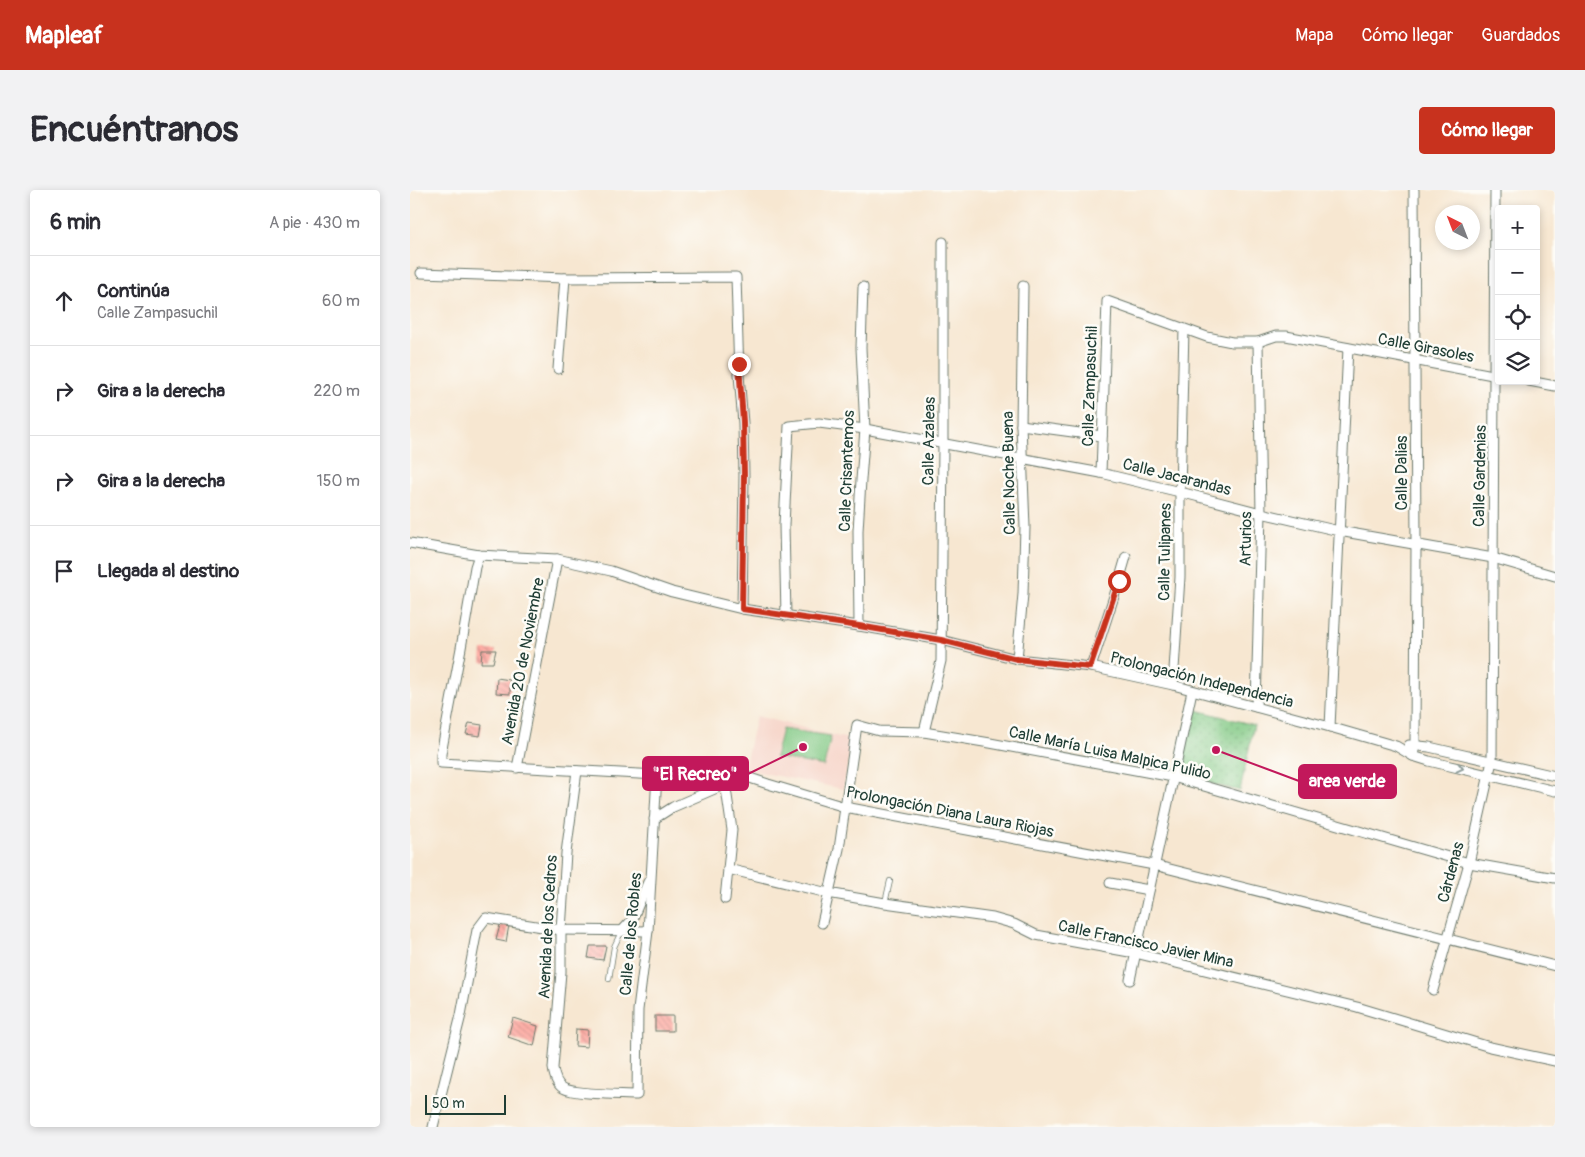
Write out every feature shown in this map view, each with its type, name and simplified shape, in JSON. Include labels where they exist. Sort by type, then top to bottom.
[{"type":"street","name":"Calle Dalias","points":[[1413,756],[1416,544],[1414,190]]},
{"type":"street","name":"Calle Gardenias","points":[[1495,190],[1497,340]]},
{"type":"street","name":"Calle Azaleas","points":[[924,732],[941,661],[943,242]]},
{"type":"street","points":[[420,273],[564,278],[736,276],[744,467],[742,609]]},
{"type":"street","points":[[558,370],[564,278]]},
{"type":"street","name":"Calle Noche Buena","points":[[1017,659],[1023,594],[1025,528],[1021,426],[1023,286]]},
{"type":"street","name":"Calle Crisantemos","points":[[859,626],[858,531],[865,429],[861,348],[862,287]]},
{"type":"street","name":"Calle Girasoles","points":[[1107,301],[1207,337],[1232,342],[1258,342],[1276,336],[1286,336],[1495,376]]},
{"type":"street","name":"Calle Zampasuchil","points":[[1101,473],[1107,301]]},
{"type":"street","name":"Calle Tulipanes","points":[[1173,685],[1180,576],[1184,329]]},
{"type":"street","name":"Arturios","points":[[1256,707],[1261,514],[1258,342]]},
{"type":"street","points":[[1330,726],[1339,571],[1339,531],[1348,348]]},
{"type":"street","points":[[1540,383],[1555,386]]},
{"type":"street","name":"Calle Gardenias","points":[[1492,761],[1493,558],[1497,385]]},
{"type":"street","name":"Calle Jacarandas","points":[[786,616],[784,525],[789,426],[819,423],[865,429],[1101,473],[1261,514],[1339,531],[1493,558],[1555,576]]},
{"type":"street","points":[[1021,426],[1102,436]]},
{"type":"street","name":"Prolongación Independencia","points":[[410,543],[479,555],[557,559],[611,571],[672,592],[742,609],[941,640],[1017,659],[1090,667],[1173,685],[1330,726],[1396,746],[1413,756],[1555,791]]},
{"type":"street","name":"Prolongación Diana Laura Riojas","points":[[479,555],[475,567],[441,754],[441,764],[656,775],[732,772],[845,807],[1154,865],[1555,966]]},
{"type":"street","points":[[1090,667],[1126,557]]},
{"type":"street","name":"Avenida 20 de Noviembre","points":[[518,768],[557,559]]},
{"type":"street","points":[[1130,980],[1192,691]]},
{"type":"street","name":"Calle María Luisa Malpica Pulido","points":[[845,807],[857,725],[879,731],[924,732],[1174,777],[1469,863],[1555,878]]},
{"type":"street","name":"Prolongación Independencia","points":[[1396,746],[1414,745],[1555,776]]},
{"type":"street","name":"Cárdenas","points":[[1432,990],[1469,863],[1492,761]]},
{"type":"street","name":"Avenida de los Cedros","points":[[577,771],[566,853],[553,1068],[555,1078],[564,1089],[575,1092],[637,1095]]},
{"type":"street","points":[[654,819],[673,807],[719,787],[732,772]]},
{"type":"street","name":"Calle de los Robles","points":[[637,1095],[638,1010],[648,931],[656,775]]},
{"type":"street","points":[[725,782],[732,830],[725,899]]},
{"type":"street","points":[[822,924],[845,807]]},
{"type":"street","name":"Calle Francisco Javier Mina","points":[[728,869],[828,893],[994,918],[1014,924],[1036,935],[1136,953],[1357,1007],[1490,1047],[1555,1061]]},
{"type":"street","points":[[621,932],[635,913],[651,874]]},
{"type":"street","points":[[1110,883],[1149,890]]},
{"type":"street","points":[[433,1127],[461,1015],[477,930],[486,918],[561,930],[648,931]]},
{"type":"lane","points":[[885,903],[890,881]]},
{"type":"lane","points":[[609,979],[614,946],[621,932]]},
{"type":"shaded area","points":[[756,716],[852,740],[843,789],[744,769]]},
{"type":"green space","points":[[1193,709],[1254,725],[1240,791],[1177,775]]},
{"type":"green space","points":[[782,729],[831,736],[824,766],[775,757]]},
{"type":"building","points":[[482,650],[496,650],[493,663],[481,663]]},
{"type":"building","points":[[497,678],[510,680],[510,694],[496,693]]},
{"type":"building","points":[[469,723],[482,725],[480,736],[466,734]]},
{"type":"building","points":[[500,925],[509,925],[506,942],[496,940]]},
{"type":"building","points":[[590,946],[606,946],[603,960],[588,958]]},
{"type":"building","points":[[655,1016],[673,1016],[673,1031],[655,1031]]},
{"type":"building","points":[[513,1018],[538,1026],[534,1046],[508,1037]]},
{"type":"building","points":[[576,1029],[588,1030],[587,1047],[575,1046]]},
{"type":"place","name":"\"El Recreo\"","points":[[803,747]]},
{"type":"place","name":"area verde","points":[[1216,750]]},
{"type":"route","points":[[739,364],[744,476],[742,609],[941,640],[1017,659],[1090,667],[1119,581]]}]
